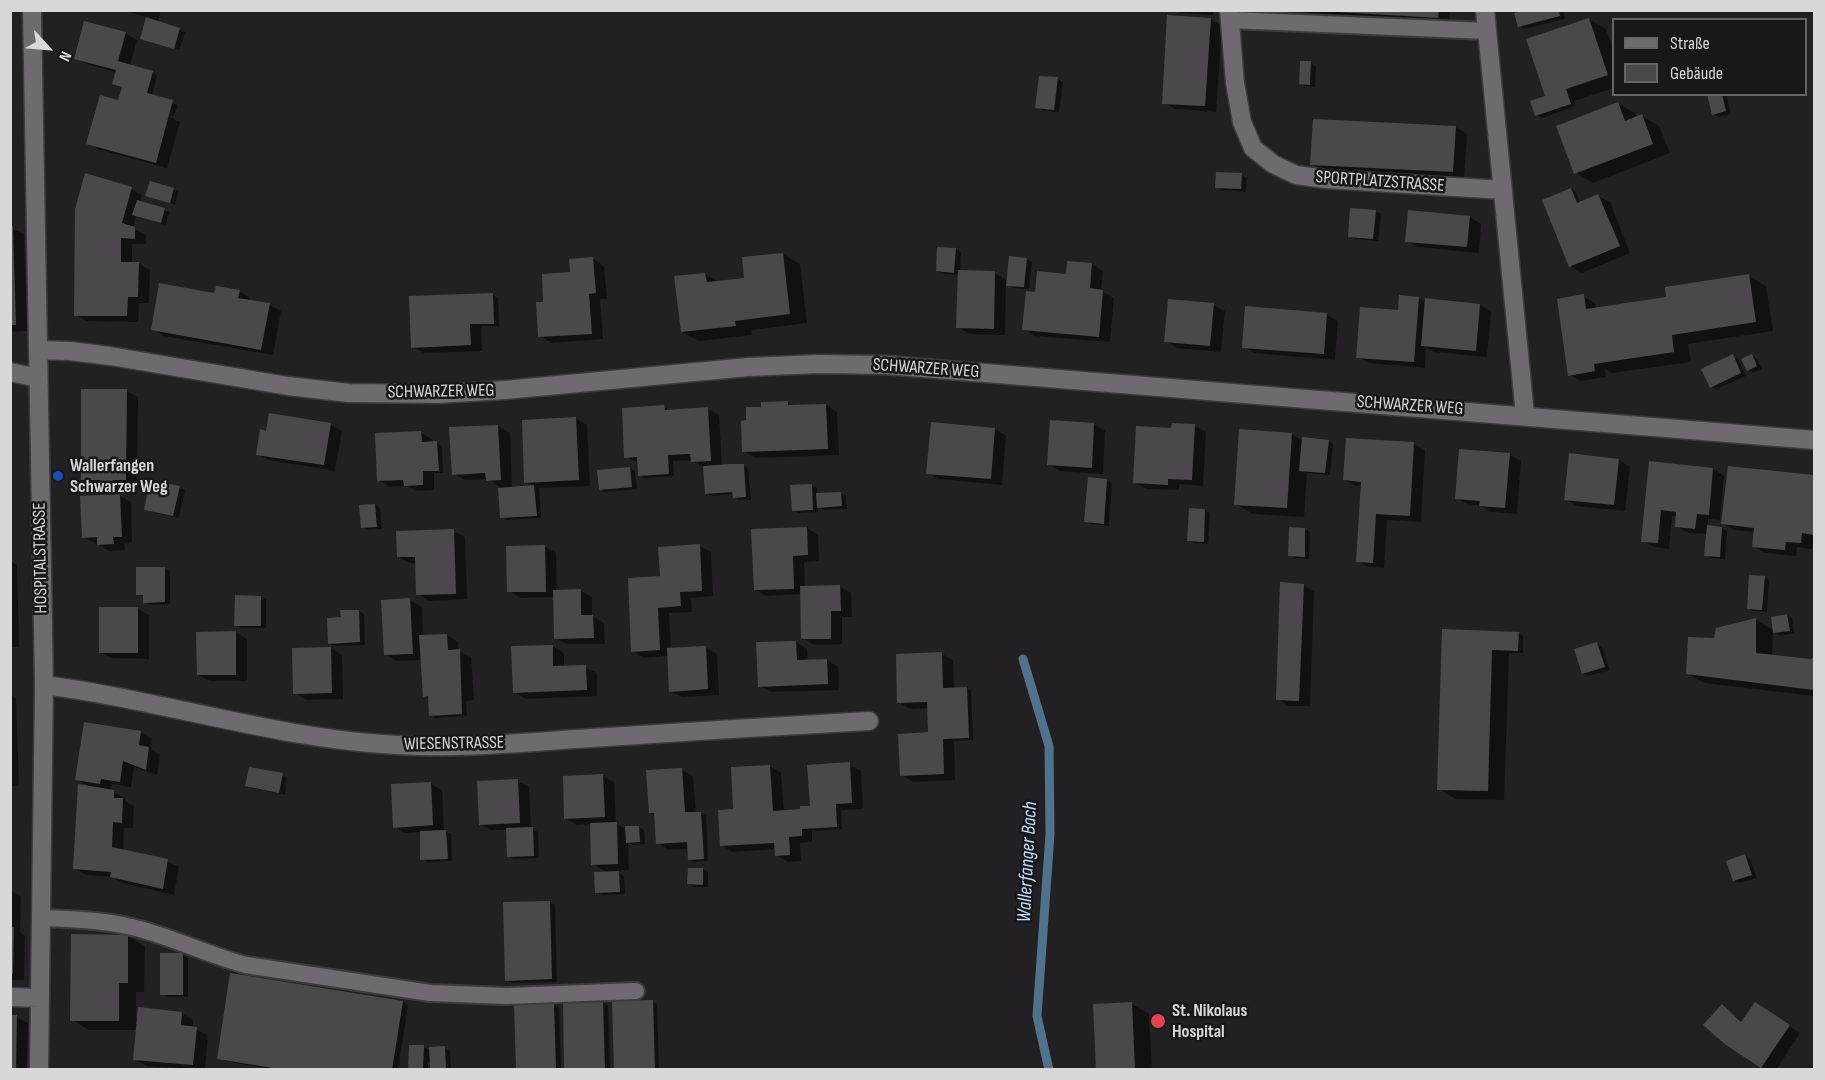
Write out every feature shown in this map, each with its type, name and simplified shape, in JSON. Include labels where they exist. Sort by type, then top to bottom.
[{"type":"street","name":"HOSPITALSTRASSE","points":[[32,10],[44,685],[39,1070]]},
{"type":"street","points":[[1485,10],[1525,415]]},
{"type":"street","name":"SPORTPLATZSTRASSE","points":[[1229,15],[1235,83],[1242,122],[1253,148],[1273,164],[1296,175],[1326,179],[1503,190]]},
{"type":"street","name":"SCHWARZER WEG","points":[[39,350],[110,356],[288,386],[349,393],[438,394],[505,390],[748,367],[818,364],[886,365],[1815,440]]},
{"type":"street","points":[[10,372],[38,378]]},
{"type":"street","name":"WIESENSTRASSE","points":[[44,685],[88,690],[295,733],[399,746],[484,745],[869,721]]},
{"type":"street","points":[[10,997],[39,998]]},
{"type":"lane","name":"SPORTPLATZSTRASSE","points":[[1229,15],[1487,31]]},
{"type":"lane","points":[[41,918],[106,921],[135,927],[217,957],[246,965],[430,993],[507,996],[636,991]]},
{"type":"building","points":[[1338,10],[1439,10],[1438,18],[1338,12]]},
{"type":"building","points":[[1525,10],[1559,10],[1560,16],[1518,27],[1514,13]]},
{"type":"building","points":[[1167,15],[1211,18],[1205,106],[1162,104]]},
{"type":"building","points":[[146,17],[180,28],[174,49],[140,39]]},
{"type":"building","points":[[1589,18],[1608,75],[1566,89],[1571,104],[1535,116],[1530,101],[1545,96],[1526,39]]},
{"type":"building","points":[[84,21],[126,32],[118,61],[153,71],[147,93],[173,100],[156,163],[86,144],[100,95],[118,100],[122,87],[112,84],[116,70],[74,59]]},
{"type":"building","points":[[1300,61],[1311,61],[1310,85],[1299,84]]},
{"type":"building","points":[[1039,76],[1058,77],[1054,110],[1035,108]]},
{"type":"building","points":[[1707,96],[1722,96],[1726,111],[1712,115]]},
{"type":"building","points":[[1618,102],[1625,121],[1642,114],[1653,144],[1574,174],[1556,126]]},
{"type":"building","points":[[1313,119],[1456,126],[1453,172],[1310,165]]},
{"type":"building","points":[[1216,172],[1242,173],[1241,189],[1215,188]]},
{"type":"building","points":[[85,173],[132,187],[122,223],[135,227],[135,239],[121,238],[121,262],[139,262],[138,297],[128,297],[127,316],[74,316],[75,209]]},
{"type":"building","points":[[150,181],[174,188],[170,203],[145,196]]},
{"type":"building","points":[[1571,188],[1577,203],[1598,194],[1620,246],[1569,267],[1542,200]]},
{"type":"building","points":[[137,200],[165,208],[161,223],[132,215]]},
{"type":"building","points":[[1350,208],[1376,210],[1373,239],[1348,237]]},
{"type":"building","points":[[1408,210],[1470,216],[1467,247],[1405,242]]},
{"type":"building","points":[[10,226],[13,226],[16,325],[10,325]]},
{"type":"building","points":[[937,247],[956,248],[954,273],[936,271]]},
{"type":"building","points":[[783,253],[790,314],[735,321],[736,326],[681,332],[674,276],[705,273],[707,282],[744,278],[742,257]]},
{"type":"building","points":[[1009,256],[1027,258],[1024,287],[1006,286]]},
{"type":"building","points":[[593,257],[596,293],[589,294],[592,334],[538,337],[536,302],[543,302],[542,274],[570,272],[569,259]]},
{"type":"building","points":[[1067,261],[1092,263],[1090,288],[1103,290],[1099,337],[1022,330],[1026,291],[1035,292],[1037,271],[1066,274]]},
{"type":"building","points":[[958,270],[995,271],[994,329],[956,328]]},
{"type":"building","points":[[1749,274],[1756,322],[1672,335],[1674,352],[1594,364],[1595,371],[1568,376],[1557,299],[1584,294],[1586,309],[1666,297],[1665,287]]},
{"type":"building","points":[[159,283],[214,293],[216,286],[240,290],[238,298],[270,303],[261,350],[151,330]]},
{"type":"building","points":[[493,293],[494,324],[470,324],[471,345],[411,348],[409,296]]},
{"type":"building","points":[[1399,295],[1419,297],[1414,362],[1356,358],[1360,307],[1398,310]]},
{"type":"building","points":[[1425,298],[1480,304],[1476,351],[1421,346]]},
{"type":"building","points":[[1168,299],[1214,303],[1210,346],[1164,342]]},
{"type":"building","points":[[1245,306],[1327,313],[1324,354],[1242,348]]},
{"type":"building","points":[[1733,354],[1741,373],[1710,388],[1701,369]]},
{"type":"building","points":[[1752,354],[1757,366],[1747,371],[1741,359]]},
{"type":"building","points":[[81,389],[127,389],[126,480],[113,480],[113,487],[100,487],[100,480],[81,480]]},
{"type":"building","points":[[788,401],[788,405],[826,404],[828,449],[742,452],[741,421],[746,420],[746,407],[761,407],[761,402]]},
{"type":"building","points":[[664,405],[665,410],[708,407],[711,461],[691,462],[690,454],[668,455],[669,474],[638,476],[637,457],[624,458],[622,408]]},
{"type":"building","points":[[269,413],[331,423],[324,465],[256,455],[260,429],[266,431]]},
{"type":"building","points":[[576,417],[579,480],[524,483],[522,420]]},
{"type":"building","points":[[1050,420],[1094,423],[1092,468],[1047,465]]},
{"type":"building","points":[[931,422],[995,428],[991,479],[926,474]]},
{"type":"building","points":[[1172,423],[1195,424],[1192,480],[1168,479],[1168,485],[1133,483],[1136,426],[1171,428]]},
{"type":"building","points":[[498,425],[501,480],[486,481],[485,473],[452,475],[449,427]]},
{"type":"building","points":[[1239,429],[1292,433],[1287,508],[1234,505]]},
{"type":"building","points":[[421,431],[422,442],[437,441],[439,471],[423,471],[423,485],[404,486],[403,480],[377,481],[375,433]]},
{"type":"building","points":[[1302,437],[1329,440],[1325,473],[1299,471]]},
{"type":"building","points":[[1346,438],[1414,442],[1410,516],[1376,514],[1373,563],[1356,562],[1361,482],[1343,480]]},
{"type":"building","points":[[1459,449],[1510,453],[1505,508],[1479,506],[1480,501],[1455,499]]},
{"type":"building","points":[[1569,453],[1619,459],[1614,505],[1564,500]]},
{"type":"building","points":[[1649,461],[1713,468],[1709,515],[1697,514],[1695,529],[1675,527],[1676,512],[1661,510],[1658,543],[1641,542]]},
{"type":"building","points":[[744,464],[746,497],[733,498],[732,492],[705,494],[703,466]]},
{"type":"building","points":[[1728,466],[1814,475],[1814,535],[1802,533],[1801,543],[1786,542],[1785,550],[1752,547],[1754,528],[1721,524]]},
{"type":"building","points":[[630,467],[632,487],[599,490],[597,470]]},
{"type":"building","points":[[1088,477],[1107,479],[1104,524],[1084,522]]},
{"type":"building","points":[[150,480],[180,486],[173,516],[144,510]]},
{"type":"building","points":[[812,484],[813,510],[792,511],[790,485]]},
{"type":"building","points":[[534,485],[537,516],[500,518],[498,488]]},
{"type":"building","points":[[841,492],[842,506],[817,508],[816,493]]},
{"type":"building","points":[[120,494],[122,537],[113,537],[114,544],[97,545],[97,537],[82,538],[80,496]]},
{"type":"building","points":[[375,504],[377,527],[361,528],[359,505]]},
{"type":"building","points":[[1189,508],[1205,509],[1204,542],[1187,541]]},
{"type":"building","points":[[1707,525],[1722,527],[1720,557],[1704,556]]},
{"type":"building","points":[[807,527],[808,555],[793,556],[794,589],[754,590],[751,529]]},
{"type":"building","points":[[1289,527],[1305,528],[1305,557],[1288,556]]},
{"type":"building","points":[[454,529],[456,594],[416,595],[415,557],[397,557],[396,531]]},
{"type":"building","points":[[700,544],[702,591],[680,592],[681,606],[658,608],[660,650],[631,652],[628,578],[660,576],[658,547]]},
{"type":"building","points":[[545,545],[546,592],[507,592],[506,546]]},
{"type":"building","points":[[136,567],[165,567],[165,602],[143,603],[143,595],[136,595]]},
{"type":"building","points":[[1749,575],[1765,576],[1762,610],[1747,609]]},
{"type":"building","points":[[1280,582],[1304,584],[1299,701],[1276,700]]},
{"type":"building","points":[[840,585],[841,611],[831,611],[831,639],[801,639],[800,586]]},
{"type":"building","points":[[581,589],[581,615],[593,615],[594,638],[554,639],[553,590]]},
{"type":"building","points":[[235,595],[261,596],[261,626],[234,626]]},
{"type":"building","points":[[410,598],[413,654],[384,655],[381,600]]},
{"type":"building","points":[[99,607],[138,607],[138,653],[99,653]]},
{"type":"building","points":[[340,610],[359,610],[360,642],[328,644],[327,618],[341,617]]},
{"type":"building","points":[[1787,614],[1790,631],[1773,633],[1771,617]]},
{"type":"building","points":[[1756,618],[1756,653],[1811,659],[1814,657],[1814,690],[1686,674],[1688,637],[1714,638],[1716,628]]},
{"type":"building","points":[[1442,629],[1519,632],[1518,651],[1492,650],[1488,791],[1437,790]]},
{"type":"building","points":[[236,631],[236,675],[197,675],[196,632]]},
{"type":"building","points":[[447,634],[448,650],[460,649],[462,714],[429,716],[428,696],[423,697],[419,635]]},
{"type":"building","points":[[796,641],[797,660],[827,659],[828,684],[758,687],[756,642]]},
{"type":"building","points":[[1597,642],[1605,667],[1582,674],[1574,649]]},
{"type":"building","points":[[553,645],[553,666],[586,665],[587,690],[513,693],[511,646]]},
{"type":"building","points":[[706,646],[708,689],[669,692],[667,648]]},
{"type":"building","points":[[331,647],[332,693],[293,694],[292,648]]},
{"type":"building","points":[[942,652],[943,688],[967,687],[969,738],[943,739],[944,774],[900,776],[898,734],[928,732],[927,702],[897,703],[896,654]]},
{"type":"building","points":[[84,722],[141,731],[139,745],[149,747],[146,770],[123,761],[120,782],[101,779],[100,784],[75,780]]},
{"type":"building","points":[[850,762],[852,803],[836,804],[837,827],[802,829],[802,836],[789,837],[790,855],[775,856],[774,843],[720,846],[718,810],[733,809],[731,767],[770,765],[773,811],[810,806],[807,765]]},
{"type":"building","points":[[249,767],[283,773],[279,793],[245,786]]},
{"type":"building","points":[[682,768],[685,812],[701,812],[704,859],[688,860],[687,842],[656,844],[654,813],[649,813],[646,770]]},
{"type":"building","points":[[603,774],[605,817],[564,819],[563,776]]},
{"type":"building","points":[[518,779],[520,823],[479,825],[477,781]]},
{"type":"building","points":[[431,782],[433,825],[393,828],[391,784]]},
{"type":"building","points":[[78,784],[114,790],[114,798],[123,798],[122,823],[113,822],[112,847],[168,859],[163,889],[110,877],[111,872],[73,869]]},
{"type":"building","points":[[617,822],[618,864],[591,865],[590,823]]},
{"type":"building","points":[[625,826],[639,826],[640,842],[626,843]]},
{"type":"building","points":[[533,827],[534,856],[507,857],[506,828]]},
{"type":"building","points":[[446,830],[448,859],[420,860],[420,831]]},
{"type":"building","points":[[1745,854],[1752,875],[1733,881],[1726,861]]},
{"type":"building","points":[[688,868],[703,868],[703,885],[687,884]]},
{"type":"building","points":[[619,871],[620,892],[595,893],[594,872]]},
{"type":"building","points":[[550,901],[552,979],[505,981],[503,902]]},
{"type":"building","points":[[10,927],[14,927],[13,974],[10,974]]},
{"type":"building","points":[[71,934],[128,935],[128,983],[119,983],[119,1021],[70,1021]]},
{"type":"building","points":[[160,953],[183,953],[183,995],[160,995]]},
{"type":"building","points":[[230,973],[403,1001],[392,1070],[285,1070],[217,1059]]},
{"type":"building","points":[[653,1000],[655,1070],[614,1070],[612,1001]]},
{"type":"building","points":[[603,1001],[605,1070],[564,1070],[563,1002]]},
{"type":"building","points":[[1132,1002],[1135,1070],[1096,1070],[1093,1004]]},
{"type":"building","points":[[1755,1002],[1790,1025],[1761,1068],[1726,1045],[1703,1025],[1722,1004],[1741,1022]]},
{"type":"building","points":[[554,1003],[556,1070],[516,1070],[514,1004]]},
{"type":"building","points":[[138,1007],[182,1012],[181,1025],[197,1027],[193,1065],[133,1060]]},
{"type":"building","points":[[10,1015],[17,1015],[16,1070],[10,1070]]},
{"type":"building","points":[[409,1045],[424,1045],[423,1070],[408,1070]]},
{"type":"building","points":[[445,1046],[446,1070],[430,1070],[429,1047]]},
{"type":"waterway","name":"Wallerfanger Bach","points":[[1023,659],[1049,746],[1050,834],[1037,1016],[1049,1070]]},
{"type":"place","name":"Wallerfangen Schwarzer Weg","points":[[58,476]]},
{"type":"place","name":"St. Nikolaus Hospital","points":[[1158,1021]]}]
